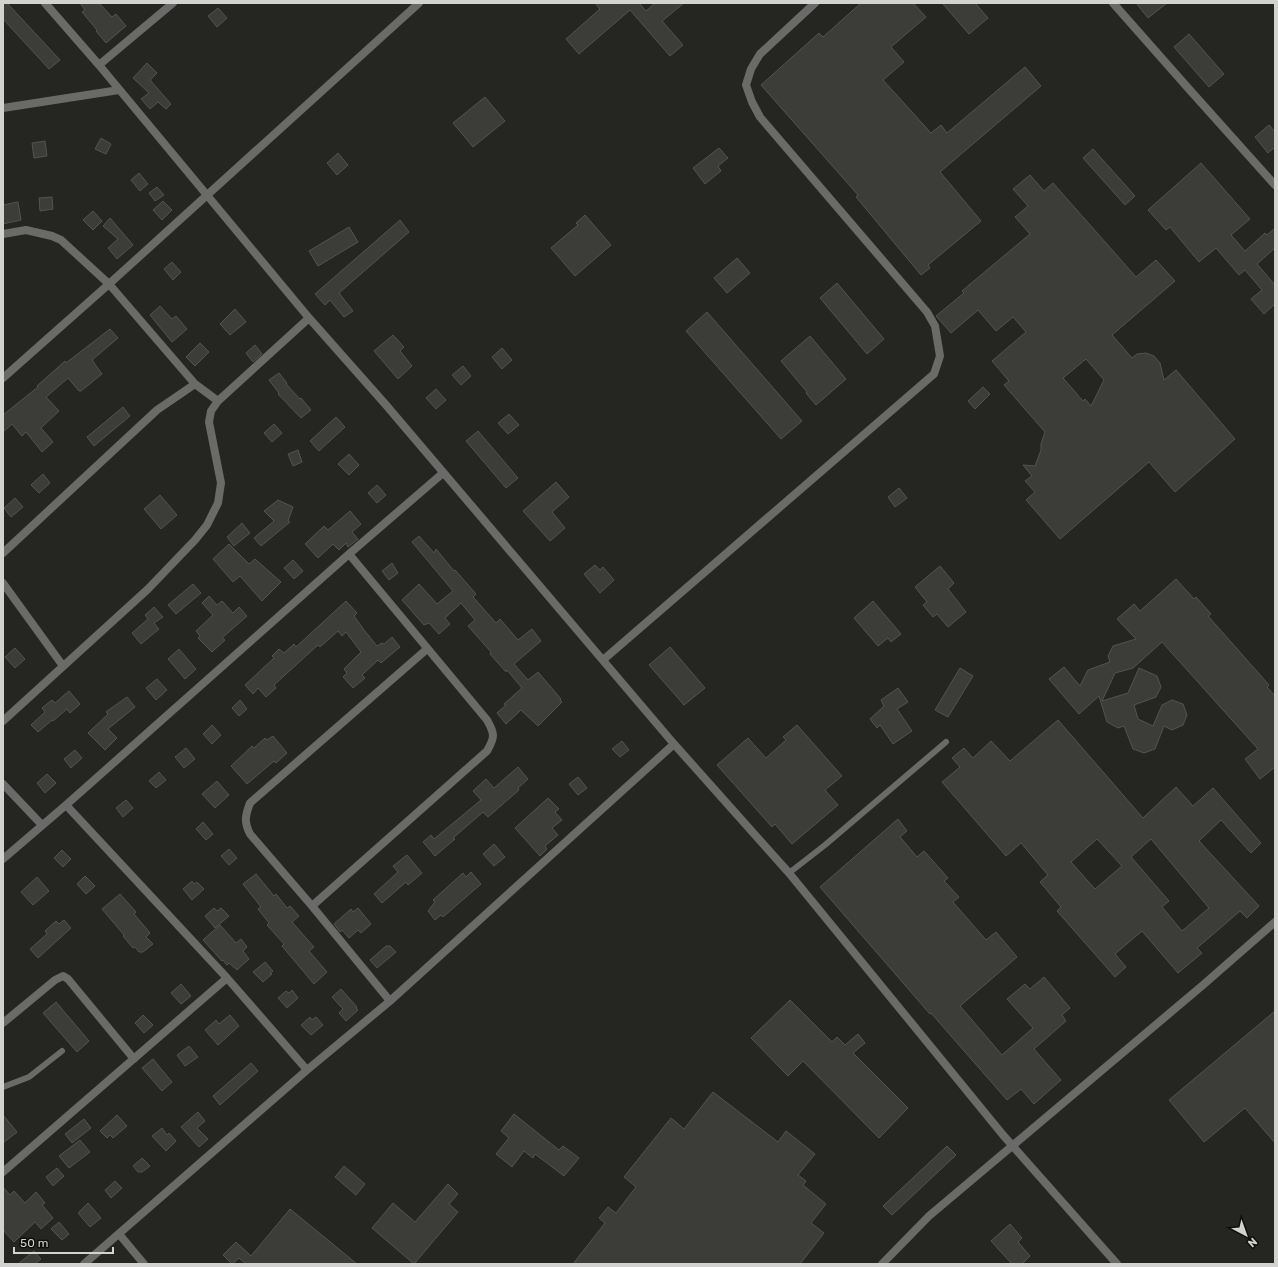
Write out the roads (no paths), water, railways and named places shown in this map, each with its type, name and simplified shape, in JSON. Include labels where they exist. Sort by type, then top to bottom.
[{"type":"street","points":[[45,3],[99,65],[309,318],[386,405],[674,744],[790,873],[1012,1145],[1117,1264]]},
{"type":"street","points":[[99,65],[173,3]]},
{"type":"street","points":[[3,378],[419,3]]},
{"type":"street","points":[[603,660],[934,374],[940,356],[935,326],[927,312],[760,116],[752,102],[746,85],[751,69],[760,54],[815,3]]},
{"type":"street","points":[[1113,3],[1275,185]]},
{"type":"street","points":[[3,108],[119,90]]},
{"type":"street","points":[[3,234],[26,230],[61,240],[109,284],[195,384],[218,401]]},
{"type":"street","points":[[3,722],[148,589],[195,540],[207,525],[218,503],[221,483],[209,422],[211,411],[218,401],[309,318]]},
{"type":"street","points":[[3,554],[157,410],[195,384]]},
{"type":"street","points":[[3,859],[443,473]]},
{"type":"street","points":[[312,906],[488,751],[493,741],[493,732],[487,720],[349,554]]},
{"type":"street","points":[[3,583],[63,666]]},
{"type":"street","points":[[390,1001],[312,906],[250,834],[246,825],[246,814],[250,803],[427,649]]},
{"type":"street","points":[[84,1264],[307,1070],[390,1001],[674,744]]},
{"type":"street","points":[[3,784],[42,825]]},
{"type":"street","points":[[66,805],[227,978],[307,1070]]},
{"type":"street","points":[[882,1264],[928,1216],[1203,985],[1275,922]]},
{"type":"street","points":[[3,1023],[55,980],[63,976],[68,979],[134,1059]]},
{"type":"street","points":[[3,1172],[227,978]]},
{"type":"street","points":[[119,1234],[144,1264]]},
{"type":"lane","points":[[790,873],[825,846],[946,742]]},
{"type":"lane","points":[[3,1087],[29,1077],[62,1051]]}]
